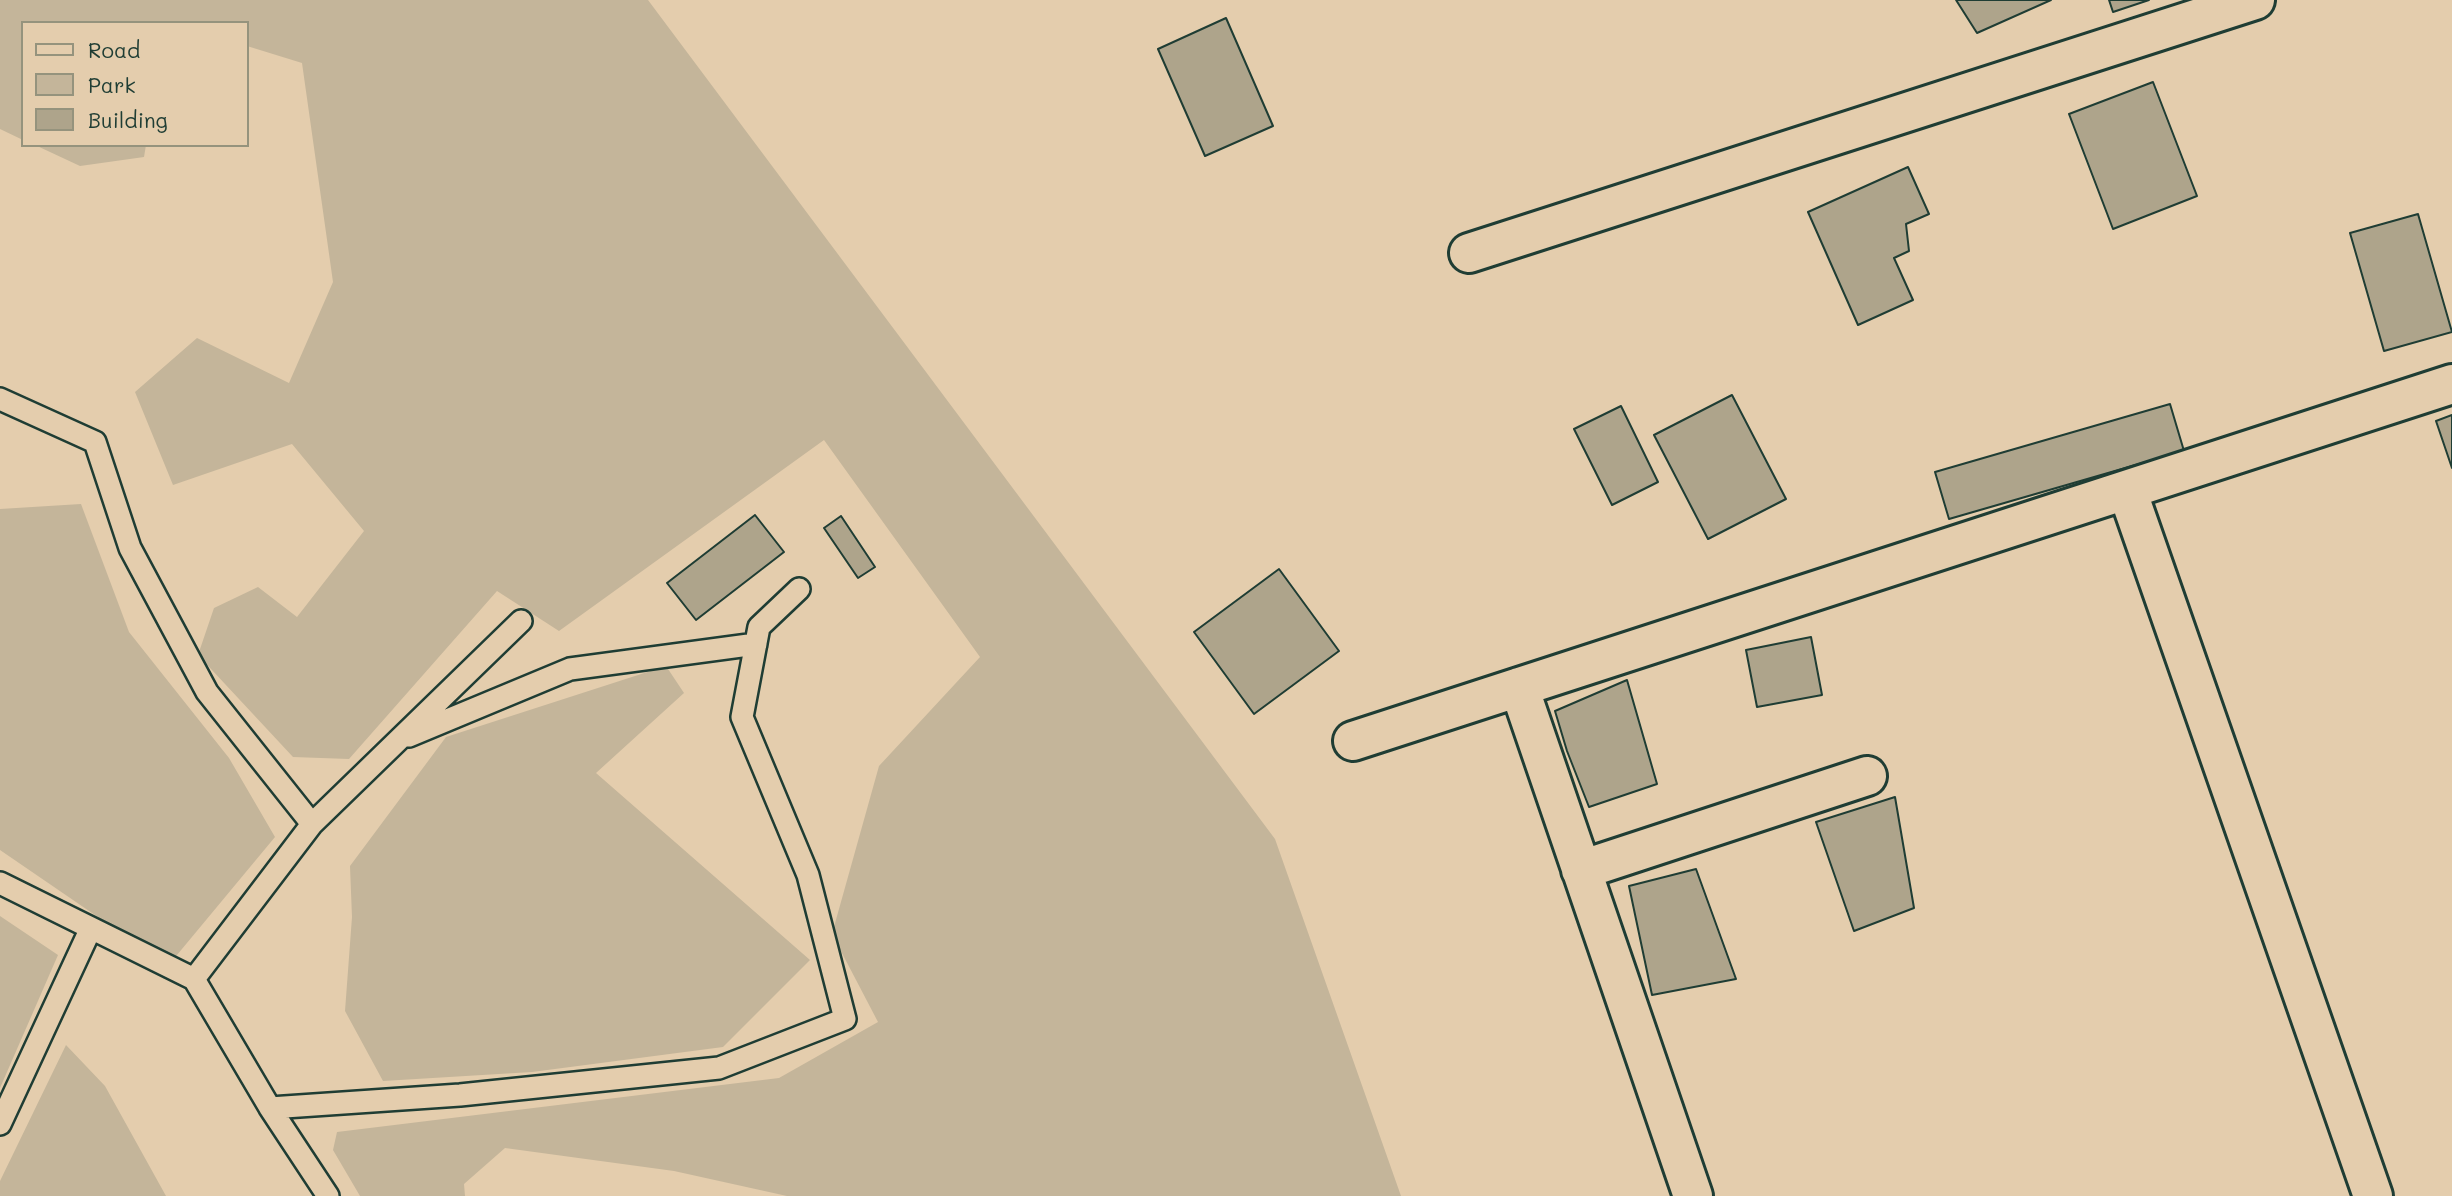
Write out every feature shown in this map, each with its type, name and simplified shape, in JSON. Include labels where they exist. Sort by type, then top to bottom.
[{"type":"street","points":[[1469,253],[2255,0]]},
{"type":"street","points":[[1353,741],[2452,384]]},
{"type":"street","points":[[2127,490],[2373,1196]]},
{"type":"street","points":[[1519,687],[1693,1196]]},
{"type":"street","points":[[1581,870],[1867,776]]},
{"type":"lane","points":[[0,400],[95,442],[130,548],[207,692],[312,824]]},
{"type":"lane","points":[[270,1108],[460,1095],[719,1068],[845,1019],[808,875],[742,716],[759,627],[799,589]]},
{"type":"lane","points":[[194,979],[312,824],[521,621]]},
{"type":"lane","points":[[398,740],[570,669],[756,644]]},
{"type":"lane","points":[[0,883],[194,979],[270,1108],[328,1196]]},
{"type":"lane","points":[[0,1124],[9,1089],[92,928]]},
{"type":"green space","points":[[0,0],[648,0],[1275,839],[1401,1196],[787,1196],[674,1171],[505,1148],[464,1184],[465,1196],[360,1196],[333,1150],[337,1132],[779,1078],[878,1022],[832,934],[879,766],[980,657],[824,440],[559,631],[497,591],[349,759],[293,757],[198,655],[214,608],[258,587],[297,617],[364,531],[292,444],[173,485],[135,392],[197,338],[289,383],[333,282],[302,63],[248,46],[248,21],[21,21],[21,139],[0,129]]},
{"type":"green space","points":[[39,147],[146,147],[144,157],[80,166]]},
{"type":"green space","points":[[81,504],[129,632],[229,758],[275,837],[172,961],[111,926],[0,850],[0,509]]},
{"type":"green space","points":[[666,666],[684,693],[596,773],[810,960],[723,1047],[532,1072],[383,1081],[345,1011],[352,917],[350,866],[446,737]]},
{"type":"green space","points":[[0,916],[58,955],[0,1088]]},
{"type":"green space","points":[[66,1045],[105,1086],[166,1196],[0,1196],[0,1181]]},
{"type":"building","points":[[1956,0],[2051,0],[1977,33]]},
{"type":"building","points":[[2109,0],[2149,0],[2113,12]]},
{"type":"building","points":[[1226,18],[1273,126],[1205,156],[1158,49]]},
{"type":"building","points":[[2153,82],[2197,196],[2113,229],[2069,114]]},
{"type":"building","points":[[1908,167],[1929,214],[1906,224],[1909,251],[1894,258],[1913,300],[1858,325],[1808,212]]},
{"type":"building","points":[[2418,214],[2452,332],[2384,351],[2350,233]]},
{"type":"building","points":[[1732,395],[1786,499],[1708,539],[1654,435]]},
{"type":"building","points":[[2170,404],[2184,451],[1949,519],[1935,472]]},
{"type":"building","points":[[1621,406],[1658,482],[1612,505],[1574,429]]},
{"type":"building","points":[[2452,415],[2452,468],[2436,421]]},
{"type":"building","points":[[755,515],[784,552],[696,620],[667,583]]},
{"type":"building","points":[[841,516],[875,567],[858,578],[824,528]]},
{"type":"building","points":[[1279,569],[1339,651],[1254,714],[1194,632]]},
{"type":"building","points":[[1811,637],[1822,695],[1757,707],[1746,650]]},
{"type":"building","points":[[1627,680],[1657,784],[1589,807],[1555,711]]},
{"type":"building","points":[[1895,797],[1914,908],[1854,931],[1816,822]]},
{"type":"building","points":[[1696,869],[1736,979],[1652,995],[1629,886]]}]
